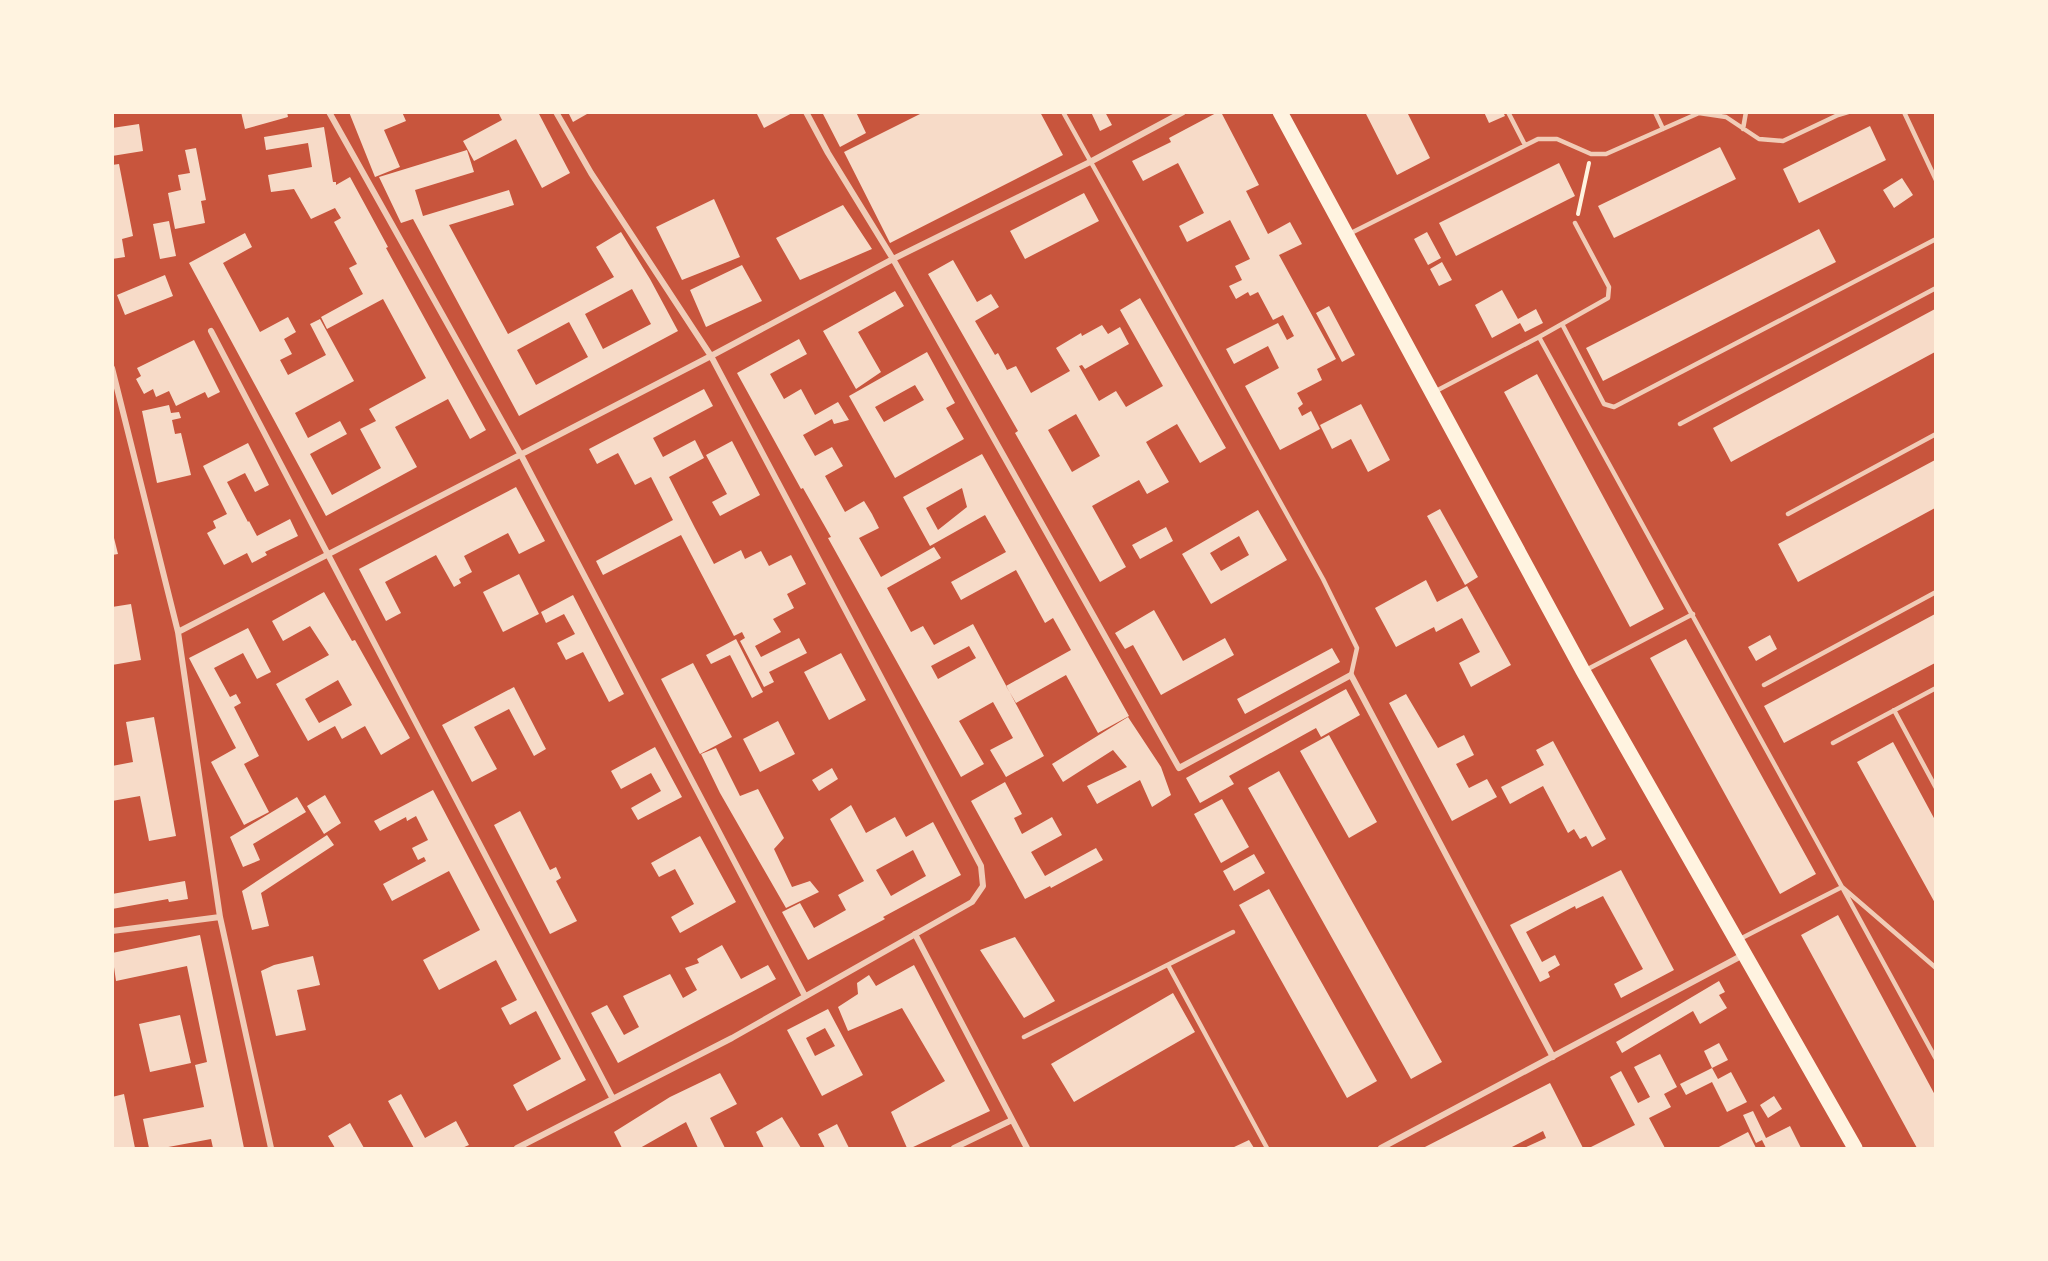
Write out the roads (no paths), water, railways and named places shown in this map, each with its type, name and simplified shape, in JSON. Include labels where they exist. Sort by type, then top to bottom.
[{"type":"main road","points":[[1280,112],[1584,671],[1855,1149]]},
{"type":"street","points":[[330,112],[521,455],[806,996]]},
{"type":"street","points":[[517,1149],[732,1038],[972,902],[983,885],[981,866],[711,356],[591,173],[556,112]]},
{"type":"street","points":[[806,112],[1179,768],[1351,675],[1553,1057]]},
{"type":"street","points":[[178,632],[892,260],[1090,162],[1183,112]]},
{"type":"street","points":[[211,331],[613,1099]]},
{"type":"street","points":[[112,368],[178,632],[220,917],[270,1149]]},
{"type":"street","points":[[112,932],[220,917]]},
{"type":"street","points":[[915,934],[1027,1149]]},
{"type":"street","points":[[1381,1149],[1743,955]]},
{"type":"street","points":[[954,1149],[1012,1120]]},
{"type":"lane","points":[[1063,112],[1323,579],[1356,648],[1351,675]]},
{"type":"lane","points":[[1508,112],[1525,146]]},
{"type":"lane","points":[[1655,112],[1663,129]]},
{"type":"lane","points":[[1743,129],[1746,112]]},
{"type":"lane","points":[[1346,236],[1538,139],[1557,139],[1591,154],[1606,154],[1699,113],[1726,117],[1759,139],[1783,141],[1837,114],[1848,112]]},
{"type":"lane","points":[[1904,112],[1935,180]]},
{"type":"lane","points":[[1434,393],[1608,298],[1609,287],[1575,223]]},
{"type":"lane","points":[[1562,324],[1604,404],[1614,407],[1935,239]]},
{"type":"lane","points":[[1680,424],[1935,288]]},
{"type":"lane","points":[[1539,337],[1693,614],[1935,1059]]},
{"type":"lane","points":[[1788,514],[1935,434]]},
{"type":"lane","points":[[1764,685],[1935,592]]},
{"type":"lane","points":[[1584,671],[1693,614]]},
{"type":"lane","points":[[1833,743],[1935,688]]},
{"type":"lane","points":[[1894,710],[1935,788]]},
{"type":"lane","points":[[1736,941],[1842,887]]},
{"type":"lane","points":[[1842,887],[1935,968]]},
{"type":"lane","points":[[1024,1037],[1233,932]]},
{"type":"lane","points":[[1168,965],[1268,1149]]}]
